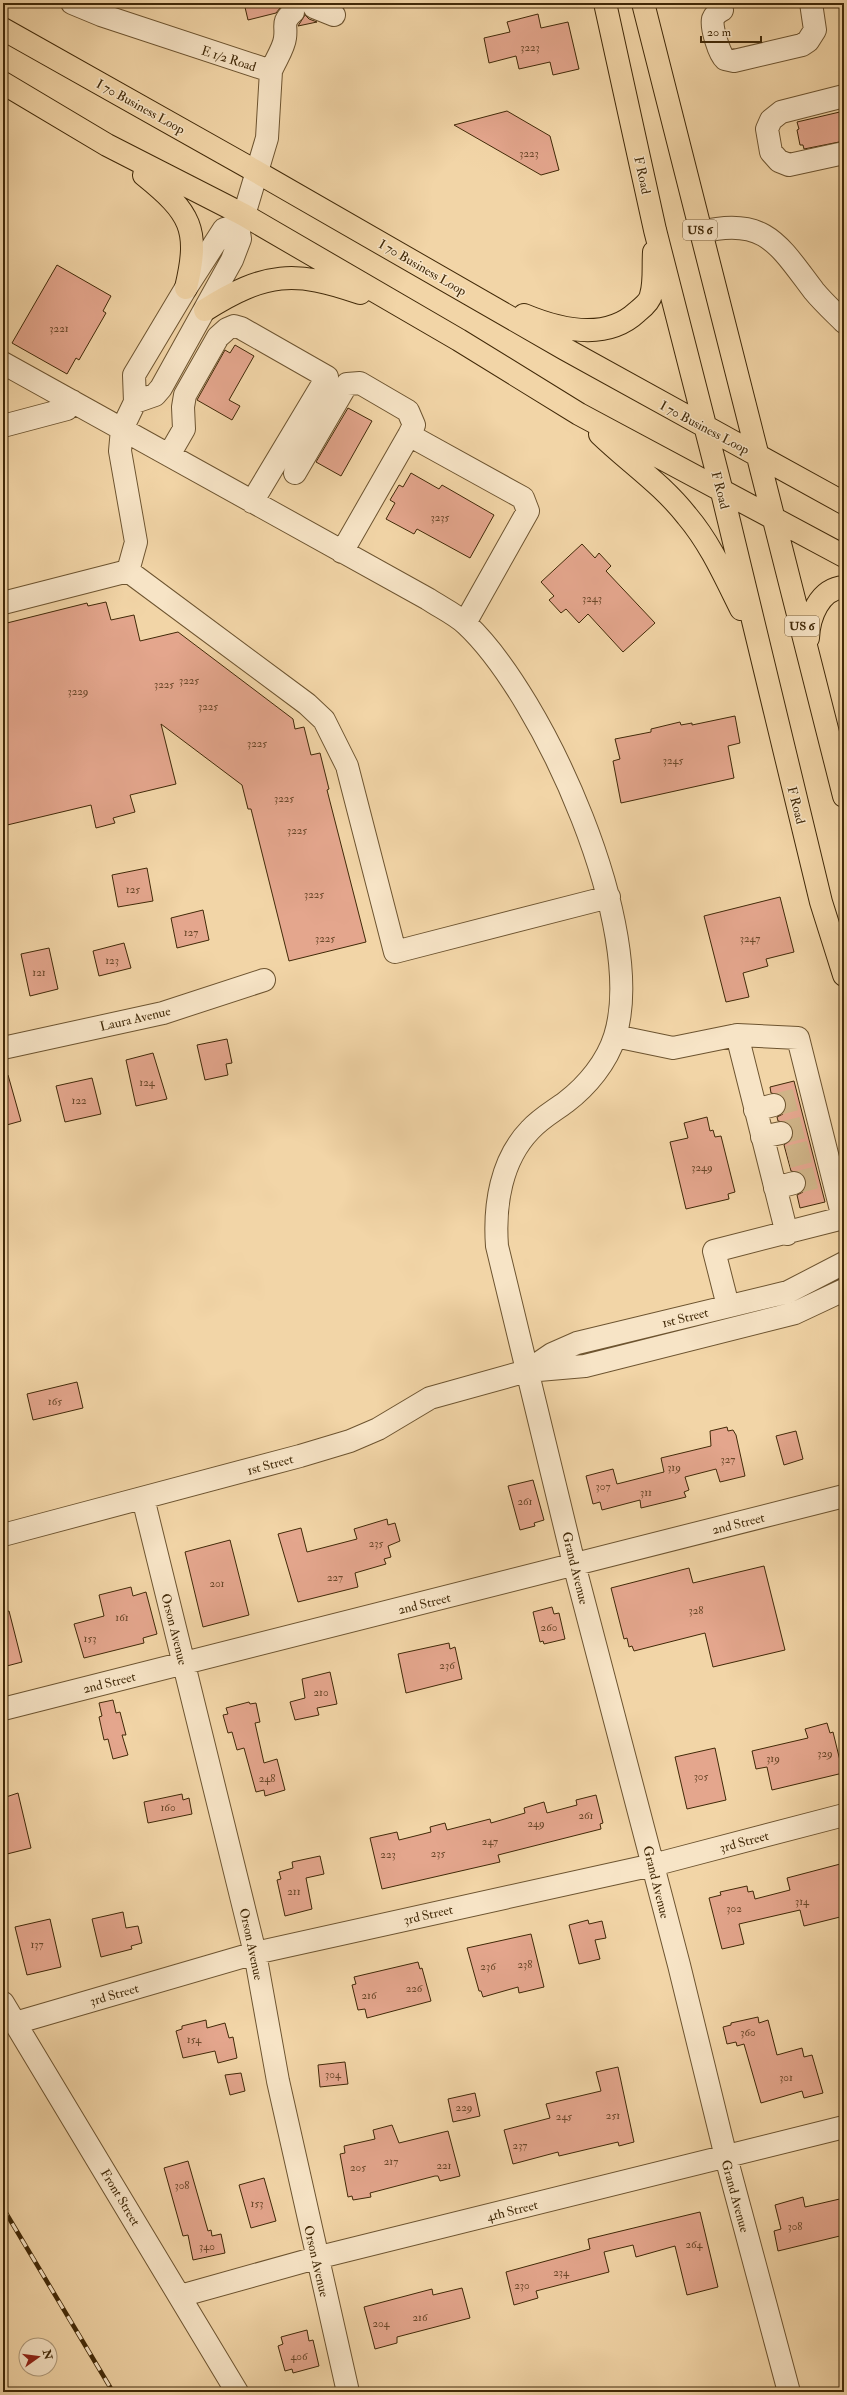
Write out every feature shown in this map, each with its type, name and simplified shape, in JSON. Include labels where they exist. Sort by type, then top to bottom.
[{"type":"main road","name":"F Road","points":[[605,3],[655,230],[721,488],[821,902],[844,975]]},
{"type":"main road","name":"US 6","points":[[642,3],[808,648],[844,796]]},
{"type":"main road","name":"I 70 Business Loop","points":[[3,29],[705,428],[844,503]]},
{"type":"main road","points":[[3,83],[107,145],[407,310],[579,414],[721,488],[844,556]]},
{"type":"main road","points":[[107,145],[164,191],[181,209],[189,223],[193,246],[186,288]]},
{"type":"main road","points":[[462,290],[533,319],[560,326],[596,331],[613,327],[629,320],[651,296],[655,230]]},
{"type":"main road","points":[[206,310],[226,297],[256,283],[288,277],[310,278],[407,310]]},
{"type":"main road","points":[[579,414],[613,447],[645,472],[687,516],[720,566],[760,653]]},
{"type":"main road","points":[[808,648],[809,627],[814,609],[826,594],[844,587]]},
{"type":"street","name":"E 1/2 Road","points":[[72,3],[101,15],[271,70],[267,138],[241,220],[240,239],[232,260],[206,310],[161,388],[155,395],[135,402]]},
{"type":"street","points":[[722,10],[714,17],[712,23],[719,51],[725,59],[734,62],[802,45],[808,41],[815,30],[811,3]]},
{"type":"street","points":[[271,70],[285,38],[284,26],[287,18],[303,10],[334,15]]},
{"type":"street","points":[[844,96],[780,112],[771,120],[767,129],[772,152],[779,161],[789,165],[844,153]]},
{"type":"street","points":[[128,571],[136,542],[120,451],[122,429],[135,402],[134,375],[186,288],[224,229],[241,220]]},
{"type":"street","points":[[701,232],[722,226],[736,226],[758,232],[786,253],[815,293],[844,322]]},
{"type":"street","points":[[170,455],[184,429],[183,408],[185,395],[218,337],[227,329],[234,326],[241,328],[327,377],[252,502]]},
{"type":"street","name":"Grand Avenue","points":[[3,363],[170,455],[465,623],[484,644],[523,696],[578,808],[609,897],[618,951],[620,987],[619,1011],[615,1036],[604,1058],[582,1088],[530,1130],[518,1146],[505,1174],[497,1201],[497,1246],[574,1564],[653,1865],[726,2157],[789,2392]]},
{"type":"street","points":[[295,473],[344,387],[351,382],[360,383],[408,411],[414,425],[342,552]]},
{"type":"street","points":[[3,426],[67,409],[72,401]]},
{"type":"street","points":[[409,435],[523,498],[528,511],[465,623]]},
{"type":"street","points":[[3,603],[128,571]]},
{"type":"street","points":[[128,571],[307,704],[324,720],[347,766],[395,952],[609,897]]},
{"type":"street","name":"Laura Avenue","points":[[3,1048],[163,1013],[264,980]]},
{"type":"street","points":[[615,1036],[673,1048],[737,1035],[798,1038],[806,1097],[825,1175],[843,1218],[786,1234],[714,1251],[728,1306]]},
{"type":"street","points":[[737,1035],[765,1108],[772,1135],[784,1185],[786,1234]]},
{"type":"street","name":"1st Street","points":[[528,1371],[552,1354],[577,1343],[788,1292],[844,1263]]},
{"type":"street","name":"1st Street","points":[[3,1535],[350,1441],[378,1429],[430,1398],[528,1371],[585,1366],[795,1313],[844,1290]]},
{"type":"street","name":"2nd Street","points":[[3,1709],[844,1496]]},
{"type":"street","name":"Orson Avenue","points":[[144,1498],[255,1953],[278,2081],[316,2258],[348,2392]]},
{"type":"street","name":"3rd Street","points":[[15,2023],[255,1953],[653,1865],[844,1815]]},
{"type":"street","name":"Front Street","points":[[3,2003],[237,2392]]},
{"type":"street","name":"4th Street","points":[[180,2296],[316,2258],[844,2127]]},
{"type":"building","points":[[244,3],[284,3],[276,13],[248,20]]},
{"type":"building","points":[[538,14],[541,28],[568,22],[579,69],[553,75],[550,62],[519,69],[516,56],[489,63],[484,38],[510,32],[507,22]]},
{"type":"building","points":[[305,15],[309,19],[317,22],[298,26]]},
{"type":"building","points":[[507,111],[550,136],[559,170],[541,175],[454,125]]},
{"type":"building","points":[[844,111],[844,141],[804,149],[803,145],[800,145],[797,122]]},
{"type":"building","points":[[57,265],[111,296],[103,311],[106,313],[79,360],[76,358],[67,374],[12,343]]},
{"type":"building","points":[[235,345],[254,356],[229,400],[240,406],[232,420],[197,400],[225,350],[230,353]]},
{"type":"building","points":[[348,408],[372,421],[341,476],[316,462]]},
{"type":"building","points":[[411,473],[439,489],[442,485],[494,515],[470,558],[417,529],[414,534],[386,519],[395,503],[390,500],[399,485],[403,487]]},
{"type":"building","points":[[582,544],[595,558],[599,553],[611,566],[606,571],[655,623],[623,652],[588,614],[579,623],[566,609],[561,613],[549,600],[554,596],[541,582]]},
{"type":"building","points":[[106,602],[111,620],[134,615],[140,641],[178,632],[293,719],[295,729],[304,727],[311,755],[320,753],[329,789],[327,790],[366,942],[289,961],[251,809],[248,809],[242,785],[161,724],[176,784],[130,795],[135,812],[113,818],[115,823],[96,828],[91,805],[3,826],[3,624],[87,603],[88,606]]},
{"type":"building","points":[[735,716],[740,743],[728,746],[734,778],[621,803],[613,761],[620,759],[615,739],[651,732],[651,729],[680,722],[681,725],[692,723],[692,725]]},
{"type":"building","points":[[147,868],[153,901],[118,907],[112,875]]},
{"type":"building","points":[[780,897],[794,952],[766,959],[768,966],[743,973],[749,997],[726,1002],[704,916]]},
{"type":"building","points":[[203,910],[209,940],[177,948],[171,918]]},
{"type":"building","points":[[124,943],[131,968],[99,976],[93,951]]},
{"type":"building","points":[[49,948],[58,989],[30,996],[21,954]]},
{"type":"building","points":[[227,1039],[232,1063],[226,1064],[228,1075],[205,1080],[197,1045]]},
{"type":"building","points":[[153,1053],[167,1099],[136,1106],[126,1060]]},
{"type":"building","points":[[8,1075],[21,1121],[3,1126],[3,1076]]},
{"type":"building","points":[[92,1078],[101,1114],[65,1122],[56,1086]]},
{"type":"building","points":[[794,1081],[825,1202],[800,1208],[797,1195],[803,1192],[806,1180],[803,1174],[791,1171],[784,1145],[793,1137],[793,1130],[790,1124],[778,1121],[777,1117],[783,1114],[786,1102],[783,1096],[771,1093],[770,1087]]},
{"type":"building","points":[[707,1117],[710,1131],[713,1130],[715,1137],[721,1136],[735,1192],[728,1194],[729,1199],[686,1209],[670,1142],[688,1138],[684,1123]]},
{"type":"building","points":[[77,1382],[83,1408],[33,1420],[27,1394]]},
{"type":"building","points":[[727,1427],[728,1431],[733,1430],[736,1435],[745,1476],[720,1482],[716,1469],[685,1477],[689,1490],[684,1492],[686,1497],[641,1508],[640,1500],[602,1510],[600,1502],[593,1504],[586,1476],[613,1469],[617,1484],[664,1472],[661,1458],[711,1446],[710,1431]]},
{"type":"building","points":[[796,1431],[803,1459],[784,1465],[776,1436]]},
{"type":"building","points":[[533,1480],[544,1520],[534,1523],[535,1526],[520,1530],[508,1486]]},
{"type":"building","points":[[387,1519],[388,1525],[395,1523],[400,1541],[388,1546],[391,1557],[384,1559],[386,1564],[355,1573],[358,1587],[298,1602],[278,1534],[301,1528],[307,1552],[357,1539],[354,1529]]},
{"type":"building","points":[[230,1540],[249,1615],[203,1627],[185,1552]]},
{"type":"building","points":[[764,1566],[785,1650],[713,1667],[705,1633],[634,1651],[632,1646],[629,1647],[627,1638],[624,1639],[611,1588],[689,1568],[693,1583]]},
{"type":"building","points":[[131,1587],[133,1596],[146,1592],[157,1634],[143,1638],[144,1643],[84,1658],[74,1624],[104,1616],[99,1595]]},
{"type":"building","points":[[552,1607],[554,1614],[559,1613],[565,1639],[544,1644],[543,1641],[540,1642],[533,1612]]},
{"type":"building","points":[[9,1611],[22,1662],[3,1667],[3,1612]]},
{"type":"building","points":[[449,1643],[450,1649],[455,1647],[462,1679],[406,1693],[398,1654]]},
{"type":"building","points":[[330,1672],[337,1704],[317,1708],[319,1715],[295,1720],[290,1702],[305,1698],[302,1679]]},
{"type":"building","points":[[113,1700],[116,1713],[120,1712],[126,1735],[122,1735],[128,1755],[113,1759],[108,1739],[104,1740],[99,1717],[102,1716],[99,1703]]},
{"type":"building","points":[[249,1702],[250,1704],[256,1703],[260,1722],[255,1723],[264,1763],[277,1759],[285,1790],[265,1796],[264,1790],[256,1792],[244,1748],[237,1750],[232,1732],[228,1733],[223,1715],[228,1714],[226,1708]]},
{"type":"building","points":[[827,1723],[830,1733],[833,1732],[843,1773],[772,1790],[767,1767],[756,1769],[752,1751],[808,1738],[805,1729]]},
{"type":"building","points":[[715,1748],[726,1800],[687,1809],[675,1757]]},
{"type":"building","points":[[18,1793],[31,1848],[3,1855],[3,1798]]},
{"type":"building","points":[[182,1794],[183,1800],[189,1798],[192,1814],[148,1823],[144,1802]]},
{"type":"building","points":[[596,1795],[603,1823],[600,1824],[601,1829],[498,1855],[500,1862],[382,1889],[370,1838],[397,1832],[399,1840],[431,1832],[430,1827],[445,1823],[447,1830],[490,1819],[491,1823],[525,1813],[524,1808],[544,1802],[547,1813],[577,1805],[576,1800]]},
{"type":"building","points":[[320,1856],[324,1874],[306,1878],[312,1909],[285,1916],[277,1880],[281,1879],[279,1872],[293,1868],[292,1862]]},
{"type":"building","points":[[844,1863],[844,1916],[804,1926],[800,1910],[739,1924],[744,1944],[722,1949],[709,1898],[721,1895],[720,1892],[747,1886],[748,1892],[753,1891],[755,1899],[790,1890],[787,1878]]},
{"type":"building","points":[[123,1912],[126,1928],[138,1926],[142,1943],[131,1946],[132,1949],[101,1957],[92,1919]]},
{"type":"building","points":[[50,1919],[61,1967],[27,1975],[15,1927]]},
{"type":"building","points":[[588,1920],[589,1924],[602,1921],[606,1938],[595,1940],[600,1959],[579,1964],[569,1925]]},
{"type":"building","points":[[531,1934],[544,1987],[519,1993],[518,1987],[483,1997],[481,1991],[479,1991],[467,1948]]},
{"type":"building","points":[[418,1962],[420,1969],[422,1968],[431,2001],[367,2018],[365,2009],[358,2010],[352,1985],[356,1984],[354,1977]]},
{"type":"building","points":[[758,2017],[759,2023],[768,2020],[777,2055],[802,2048],[804,2057],[812,2055],[823,2093],[804,2098],[802,2091],[761,2103],[744,2044],[737,2046],[736,2042],[727,2044],[723,2027],[731,2025],[731,2023]]},
{"type":"building","points":[[206,2020],[207,2028],[225,2023],[229,2038],[233,2037],[237,2058],[218,2063],[215,2051],[183,2058],[176,2031],[182,2029],[182,2026]]},
{"type":"building","points":[[345,2062],[348,2084],[320,2087],[318,2065]]},
{"type":"building","points":[[618,2067],[634,2142],[619,2146],[618,2142],[559,2156],[558,2152],[513,2164],[504,2130],[550,2118],[546,2104],[601,2091],[596,2072]]},
{"type":"building","points":[[241,2073],[245,2091],[230,2095],[225,2075]]},
{"type":"building","points":[[475,2093],[480,2116],[453,2122],[448,2099]]},
{"type":"building","points":[[392,2125],[399,2143],[448,2131],[460,2176],[440,2181],[438,2176],[435,2176],[370,2193],[371,2197],[353,2200],[352,2196],[348,2197],[340,2154],[345,2153],[344,2146],[375,2139],[373,2130]]},
{"type":"building","points":[[188,2161],[208,2231],[211,2230],[212,2236],[221,2234],[225,2253],[193,2260],[188,2235],[183,2236],[164,2168]]},
{"type":"building","points":[[264,2178],[276,2221],[251,2228],[239,2185]]},
{"type":"building","points":[[803,2197],[805,2207],[844,2198],[844,2235],[778,2251],[774,2231],[781,2229],[775,2205]]},
{"type":"building","points":[[700,2212],[718,2287],[687,2295],[675,2246],[636,2257],[633,2245],[604,2252],[609,2272],[536,2291],[538,2298],[514,2305],[506,2272],[590,2249],[588,2239]]},
{"type":"building","points":[[462,2288],[470,2318],[397,2337],[397,2343],[375,2349],[364,2307],[432,2289],[433,2295]]},
{"type":"building","points":[[307,2330],[309,2341],[313,2340],[319,2366],[293,2373],[292,2369],[285,2371],[278,2346],[283,2344],[281,2337]]},
{"type":"tunnel","points":[[774,1105],[798,1099]]},
{"type":"tunnel","points":[[781,1133],[805,1127]]},
{"type":"tunnel","points":[[788,1157],[812,1151]]},
{"type":"tunnel","points":[[794,1183],[818,1177]]},
{"type":"railway","points":[[3,2208],[113,2392]]}]
